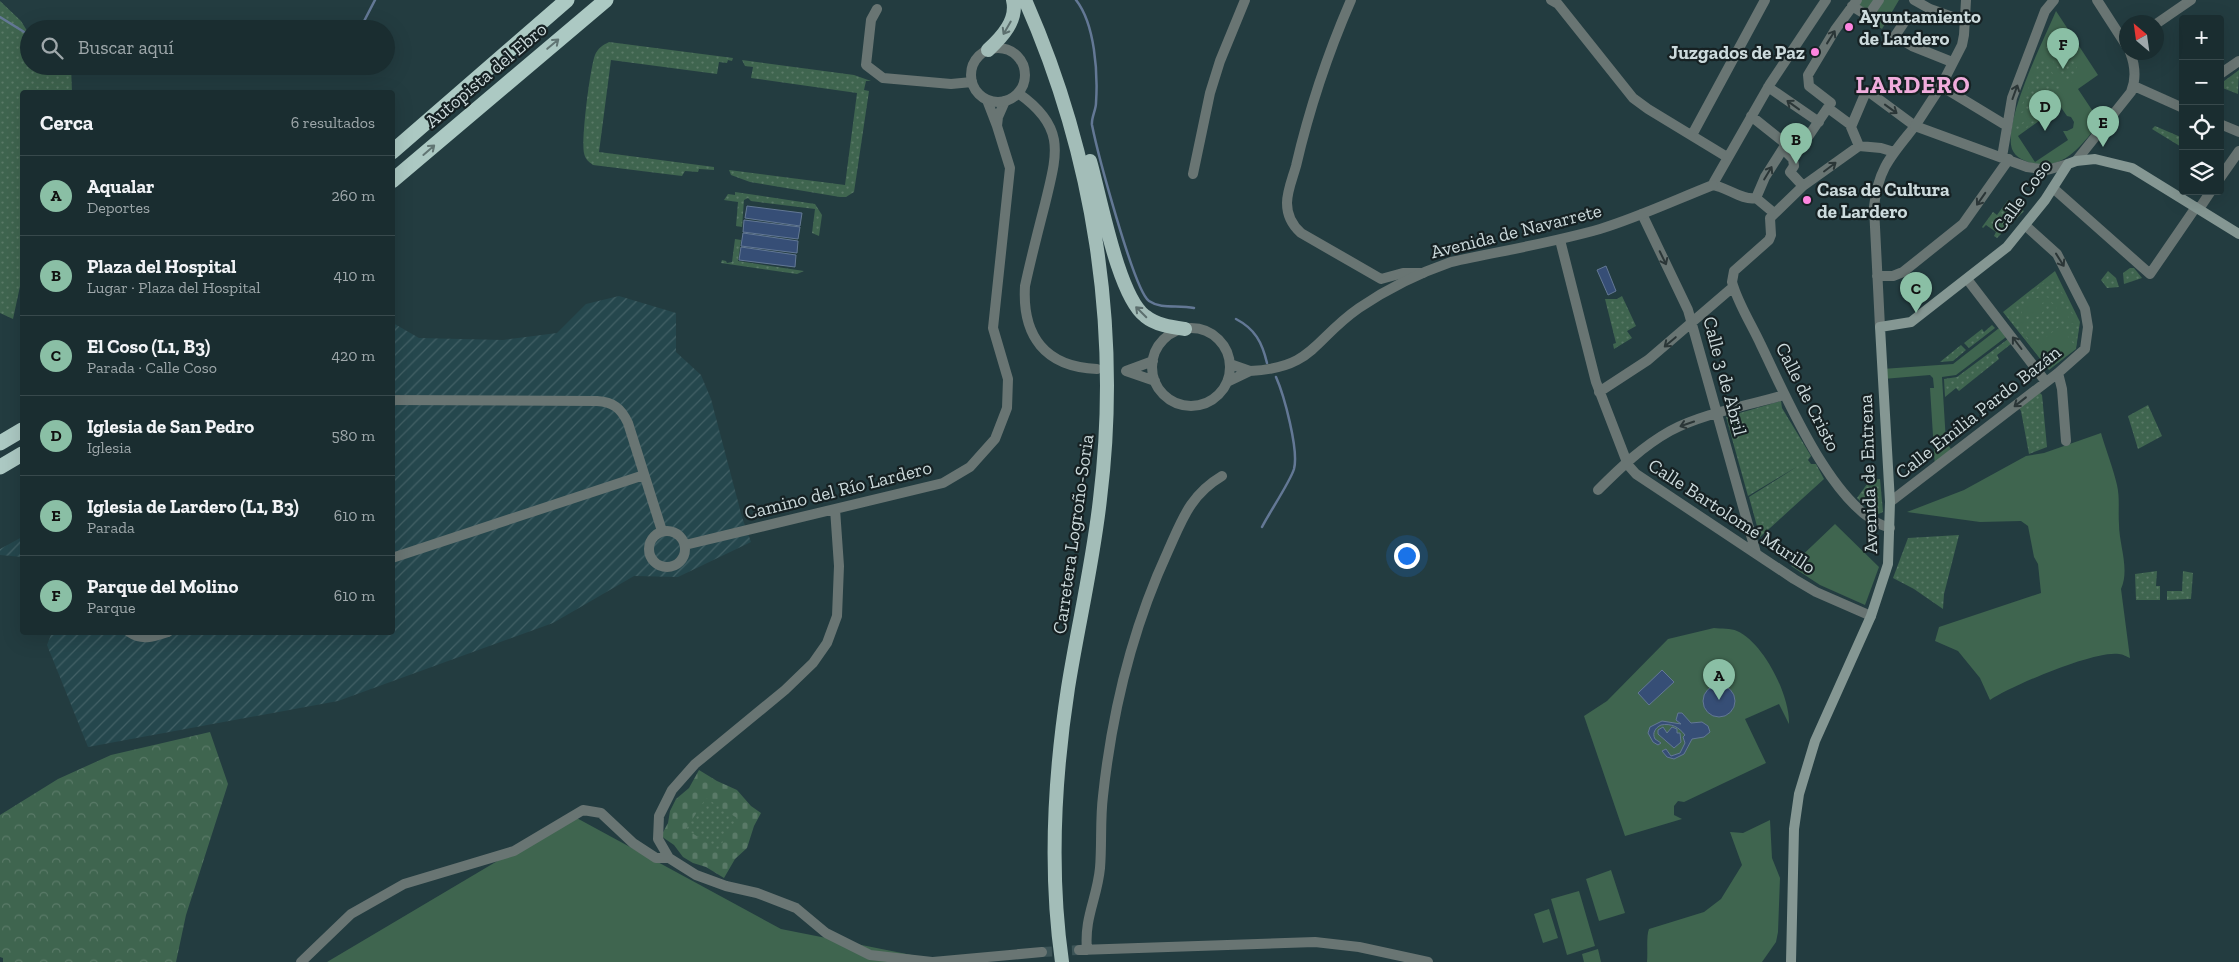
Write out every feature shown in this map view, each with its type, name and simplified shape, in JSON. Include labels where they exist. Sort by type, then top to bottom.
[{"type":"highway","name":"Autopista del Ebro","points":[[395,149],[566,0]]},
{"type":"highway","name":"Autopista del Ebro","points":[[395,178],[606,0]]},
{"type":"highway","points":[[988,50],[1007,30],[1013,12],[1013,0]]},
{"type":"highway","name":"Carretera Logroño-Soria","points":[[1025,0],[1043,44],[1069,121],[1086,185],[1102,286],[1107,358],[1106,429],[1101,498],[1068,688],[1057,769],[1054,868],[1062,962]]},
{"type":"highway","points":[[1043,44],[1062,78],[1074,108],[1105,222],[1130,297],[1145,316],[1157,324],[1185,329]]},
{"type":"highway","points":[[0,444],[20,431]]},
{"type":"highway","points":[[0,467],[20,455]]},
{"type":"main road","points":[[2072,162],[2095,159],[2132,168],[2239,234]]},
{"type":"main road","name":"Calle Coso","points":[[1880,327],[1911,322],[2007,247],[2026,226],[2072,162]]},
{"type":"main road","name":"Avenida de Entrena","points":[[1791,962],[1794,829],[1799,794],[1815,741],[1871,616],[1886,574],[1890,502],[1880,327]]},
{"type":"street","points":[[1193,174],[1215,77],[1245,0]]},
{"type":"street","points":[[1351,0],[1332,48],[1300,147],[1287,202],[1288,213],[1295,227],[1301,233],[1381,279],[1403,273],[1423,273]]},
{"type":"street","points":[[1551,0],[1558,4],[1634,98],[1648,110],[1727,157]]},
{"type":"street","points":[[1692,135],[1765,0]]},
{"type":"street","points":[[1777,212],[1756,198],[1748,199],[1726,188],[1713,185],[1768,87],[1826,0]]},
{"type":"street","points":[[1851,125],[1810,86],[1807,78],[1830,38],[1854,4],[1868,16],[1879,0]]},
{"type":"street","points":[[1914,0],[1964,21]]},
{"type":"street","name":"Avenida de Entrena","points":[[1880,327],[1874,207],[1876,189],[1880,176],[1894,152],[1916,126],[1941,86],[1964,40],[1966,0]]},
{"type":"street","points":[[1877,276],[1893,276],[1903,272],[1963,224],[2005,158],[2007,126],[2012,98],[2045,11],[2054,0]]},
{"type":"street","points":[[2097,0],[2119,34]]},
{"type":"street","points":[[2164,19],[2191,0]]},
{"type":"street","points":[[877,9],[871,20],[866,65],[883,78],[951,84],[972,82]]},
{"type":"street","points":[[1907,18],[1895,36],[1912,46],[1952,62]]},
{"type":"street","points":[[998,48],[1008,50],[1020,60],[1024,69],[1025,79],[1018,93],[1005,101],[986,100],[976,91],[972,82],[971,72],[974,63],[980,55],[988,50],[998,48]]},
{"type":"street","points":[[1859,146],[1852,132],[1851,125],[1867,93],[1916,126],[2042,170],[2056,168],[2072,162],[2125,100],[2134,86],[2135,70],[2132,60]]},
{"type":"street","points":[[2224,71],[2239,60]]},
{"type":"street","points":[[1941,86],[2007,126]]},
{"type":"street","points":[[2134,86],[2179,104]]},
{"type":"street","points":[[1768,87],[1819,122]]},
{"type":"street","points":[[1018,93],[1036,106],[1047,120],[1052,132],[1056,157],[1025,286],[1024,306],[1028,326],[1048,354],[1066,364],[1097,370]]},
{"type":"street","name":"Camino del Río Lardero","points":[[685,545],[943,483],[970,467],[995,439],[1007,408],[1008,379],[994,328],[1010,168],[998,126],[986,100]]},
{"type":"street","points":[[998,126],[998,118],[1005,101]]},
{"type":"street","points":[[1793,159],[1829,105]]},
{"type":"street","points":[[1752,116],[1786,144],[1784,150],[1765,177],[1756,198]]},
{"type":"street","points":[[2224,126],[2239,132]]},
{"type":"street","points":[[1600,392],[1648,360],[1733,287],[1734,271],[1769,240],[1771,235],[1770,218],[1803,186],[1859,146],[1882,148],[1894,152]]},
{"type":"street","points":[[1784,150],[1793,159],[1794,166],[1790,172],[1803,186]]},
{"type":"street","points":[[2224,172],[2239,151]]},
{"type":"street","name":"Avenida de Navarrete","points":[[1250,371],[1272,370],[1297,362],[1309,354],[1357,309],[1423,273],[1451,262],[1560,240],[1642,214],[1713,185]]},
{"type":"street","points":[[2053,188],[2150,274],[2208,195]]},
{"type":"street","name":"Calle 3 de Abril","points":[[1642,214],[1685,302],[1756,553]]},
{"type":"street","name":"Calle Emilia Pardo Bazán","points":[[1890,502],[2058,373],[2085,349],[2088,327],[2085,309],[2057,254],[2026,226]]},
{"type":"street","name":"Calle Bartolomé Murillo","points":[[1560,240],[1600,392],[1627,462],[1636,474],[1816,592],[1871,616]]},
{"type":"street","points":[[1967,279],[2046,382]]},
{"type":"street","name":"Calle de Cristo","points":[[1733,287],[1784,395],[1813,449],[1833,479],[1866,516],[1874,522],[1890,528]]},
{"type":"street","points":[[1227,382],[1230,364],[1224,347],[1215,336],[1202,330],[1185,329],[1173,333],[1162,342],[1153,361],[1155,381],[1162,392],[1172,401],[1192,406],[1213,399],[1227,382],[1250,371]]},
{"type":"street","points":[[1153,361],[1122,371],[1155,381]]},
{"type":"street","points":[[1230,364],[1250,371]]},
{"type":"street","points":[[2058,373],[2062,389],[2066,441]]},
{"type":"street","points":[[1598,490],[1627,462],[1672,430],[1717,414],[1784,395]]},
{"type":"street","points":[[395,400],[605,401],[619,408],[624,413],[662,532]]},
{"type":"street","points":[[395,557],[644,475]]},
{"type":"street","points":[[1222,476],[1204,488],[1188,507],[1153,586],[1133,644],[1121,686],[1107,761],[1103,798],[1100,869],[1096,893],[1087,922],[1083,950],[1315,942],[1359,947],[1428,962]]},
{"type":"street","points":[[835,509],[839,566],[837,616],[827,642],[812,663],[785,690],[695,764],[672,790],[659,816],[658,839],[669,858],[696,875],[726,886],[758,893],[796,908],[826,933],[870,955],[932,962],[1042,952]]},
{"type":"street","points":[[668,531],[679,535],[685,545],[685,552],[679,564],[673,567],[660,567],[650,558],[648,552],[652,539],[662,532],[668,531]]},
{"type":"street","points":[[134,635],[148,639],[159,635]]},
{"type":"street","points":[[301,962],[352,914],[404,884],[514,851],[583,810],[601,813],[633,842],[656,858],[669,858]]},
{"type":"shaded area","points":[[619,296],[676,313],[676,352],[701,375],[711,399],[742,517],[751,542],[678,577],[634,576],[553,623],[338,701],[88,747],[47,645],[51,635],[395,635],[395,324],[419,338],[503,340],[557,333],[586,304]]},
{"type":"shaded area","points":[[20,538],[20,557],[0,555],[0,549]]},
{"type":"green space","points":[[1857,0],[1899,0],[1882,29],[1864,18]]},
{"type":"green space","points":[[0,1],[20,20],[20,75],[71,75],[72,90],[20,90],[20,286],[13,319],[0,313]]},
{"type":"green space","points":[[2056,11],[2098,75],[2078,89],[2100,122],[2081,145],[2065,158],[2057,162],[2037,164],[2026,161],[2016,155],[2012,149],[2011,136],[2013,120],[2026,80]],"holes":[[[2060,106],[2067,116],[2071,117],[2074,122],[2073,128],[2063,131],[2068,140],[2035,162],[2018,136]]]},
{"type":"green space","points":[[2057,29],[2061,36],[2065,34],[2073,46],[2071,48],[2056,45],[2044,49],[2050,33]]},
{"type":"green space","points":[[609,42],[733,58],[732,61],[728,60],[727,63],[719,62],[717,74],[611,60],[599,152],[714,167],[714,170],[699,169],[698,172],[685,171],[682,176],[593,165],[587,160],[583,146],[586,104],[593,62],[596,53]]},
{"type":"green space","points":[[2060,51],[2071,56],[2077,67],[2072,81],[2068,84],[2048,54]]},
{"type":"green space","points":[[2041,55],[2062,88],[2020,114],[2022,105]]},
{"type":"green space","points":[[742,60],[854,75],[871,81],[866,81],[864,90],[869,91],[854,192],[846,197],[840,197],[750,182],[731,175],[729,170],[845,185],[857,93],[751,78],[753,67],[745,66]]},
{"type":"green space","points":[[2239,70],[2238,94],[2224,89],[2224,81]]},
{"type":"green space","points":[[2056,101],[2058,105],[2017,135],[2014,128]]},
{"type":"green space","points":[[2155,126],[2179,136],[2179,146],[2152,129]]},
{"type":"green space","points":[[735,192],[815,204],[822,215],[819,236],[812,233],[815,209],[751,201],[748,198],[744,200],[742,227],[736,226],[738,202],[724,200],[728,194],[735,195]]},
{"type":"green space","points":[[2008,200],[2024,211],[1997,238],[1994,236],[1996,232],[1986,225],[1982,227],[1993,212],[1997,215]]},
{"type":"green space","points":[[735,239],[741,240],[738,261],[804,271],[797,274],[721,263],[722,260],[727,263],[732,262]]},
{"type":"green space","points":[[2130,268],[2134,268],[2142,278],[2124,284],[2123,273]]},
{"type":"green space","points":[[2055,271],[2080,322],[2076,349],[2049,370],[2003,312]]},
{"type":"green space","points":[[2108,271],[2116,278],[2119,287],[2107,288],[2101,280]]},
{"type":"green space","points":[[2053,275],[2076,320],[2069,318],[2057,300],[2046,297],[2028,299],[2023,305],[2020,325],[2022,331],[2045,360],[2044,363],[2005,314]]},
{"type":"green space","points":[[1622,296],[1636,326],[1627,331],[1632,338],[1614,349],[1613,344],[1616,343],[1605,299],[1617,299]]},
{"type":"green space","points":[[2050,301],[2064,320],[2079,326],[2076,347],[2060,326],[2040,342],[2056,362],[2049,369],[2048,357],[2029,332],[2025,321],[2026,315],[2032,318],[2040,316],[2044,310],[2042,303]]},
{"type":"green space","points":[[1992,325],[1995,328],[1969,348],[1964,343],[1982,329],[1984,332]]},
{"type":"green space","points":[[2003,325],[2010,334],[1956,375],[1942,377],[1946,442],[1951,449],[1935,468],[1930,388],[1934,388],[1933,378],[1930,375],[1883,379],[1882,369],[1953,364]]},
{"type":"green space","points":[[2008,339],[2011,344],[1997,355],[1999,359],[1959,391],[1956,388],[1945,397],[1944,379],[1957,377]]},
{"type":"green space","points":[[1961,345],[1966,350],[1953,361],[1940,362]]},
{"type":"green space","points":[[2038,391],[2042,395],[2047,447],[2029,454],[2021,411],[2018,407]]},
{"type":"green space","points":[[1781,401],[1782,408],[1811,456],[1808,460],[1811,464],[1816,464],[1824,479],[1760,537],[1749,497],[1798,466],[1748,496],[1726,417]]},
{"type":"green space","points":[[2148,405],[2162,436],[2138,449],[2128,416]]},
{"type":"green space","points":[[2101,433],[2118,490],[2119,532],[2124,565],[2121,589],[2130,658],[2119,654],[2107,654],[2073,663],[2016,686],[1990,700],[1980,678],[1958,651],[1935,641],[1939,627],[2041,593],[2038,564],[2034,557],[2028,526],[2021,521],[1980,522],[1907,512],[1964,490],[2026,456],[2044,453]]},
{"type":"green space","points":[[1880,479],[1883,512],[1876,515],[1857,498],[1870,480]]},
{"type":"green space","points":[[1835,524],[1879,567],[1865,605],[1820,585],[1791,566]]},
{"type":"green space","points":[[1959,535],[1944,594],[1943,609],[1914,589],[1893,578],[1908,538]]},
{"type":"green space","points":[[2157,571],[2156,586],[2160,586],[2160,600],[2136,600],[2135,574]]},
{"type":"green space","points":[[2183,571],[2193,573],[2191,599],[2167,600],[2167,591],[2182,591]]},
{"type":"green space","points":[[1714,628],[1737,631],[1747,637],[1766,658],[1774,671],[1785,699],[1789,724],[1779,704],[1745,719],[1766,763],[1684,802],[1678,801],[1674,806],[1674,815],[1682,819],[1625,836],[1584,716],[1607,701],[1668,639]]},
{"type":"green space","points":[[210,732],[228,784],[186,915],[176,962],[3,962],[3,958],[0,957],[0,815],[58,779],[111,755]]},
{"type":"green space","points":[[699,770],[737,790],[751,806],[761,813],[754,826],[747,848],[735,859],[724,878],[706,867],[693,863],[683,857],[674,845],[661,836],[668,823],[670,811],[676,799],[689,788]]},
{"type":"green space","points":[[706,798],[737,818],[718,850],[686,829]]},
{"type":"green space","points":[[573,816],[781,929],[947,962],[327,962]]},
{"type":"green space","points":[[1770,820],[1772,858],[1780,878],[1778,932],[1776,942],[1762,962],[1647,962],[1649,929],[1704,912],[1721,899],[1742,865],[1730,832],[1743,833]]},
{"type":"green space","points":[[1611,870],[1625,913],[1599,921],[1586,879]]},
{"type":"green space","points":[[1579,891],[1595,946],[1567,955],[1551,899]]},
{"type":"green space","points":[[1549,909],[1558,938],[1543,943],[1534,914]]},
{"type":"green space","points":[[1598,949],[1601,962],[1584,962],[1582,954]]},
{"type":"water","points":[[747,206],[802,213],[800,226],[745,218]]},
{"type":"water","points":[[744,220],[800,227],[798,239],[743,232]]},
{"type":"water","points":[[743,233],[798,241],[797,253],[741,246]]},
{"type":"water","points":[[741,247],[796,255],[795,267],[739,260]]},
{"type":"water","points":[[1606,266],[1616,291],[1608,295],[1597,270]]},
{"type":"water","points":[[1662,670],[1674,682],[1649,705],[1638,693]]},
{"type":"water","points":[[1719,685],[1725,686],[1730,690],[1734,695],[1734,707],[1730,712],[1725,716],[1719,717],[1713,716],[1708,712],[1704,707],[1703,701],[1704,695],[1708,690],[1713,686]]},
{"type":"water","points":[[1678,713],[1682,713],[1691,723],[1702,722],[1708,726],[1710,732],[1704,737],[1692,739],[1684,754],[1674,759],[1667,757],[1662,751],[1666,749],[1671,756],[1680,753],[1685,743],[1683,732],[1671,725],[1661,725],[1654,733],[1655,739],[1661,743],[1658,745],[1653,742],[1648,733],[1650,727],[1662,721],[1681,724],[1676,720]]},
{"type":"water","points":[[1663,727],[1667,733],[1672,727],[1677,729],[1677,733],[1680,733],[1681,742],[1674,748],[1658,734],[1658,730]]},
{"type":"waterway","points":[[365,20],[375,0]]},
{"type":"waterway","points":[[1076,0],[1087,22],[1096,64],[1096,106],[1092,125],[1117,219],[1134,273],[1142,292],[1154,304],[1194,308]]},
{"type":"waterway","points":[[0,17],[20,29]]},
{"type":"waterway","points":[[1236,319],[1248,327],[1257,337],[1267,363]]},
{"type":"waterway","points":[[1262,527],[1292,475],[1295,460],[1293,436],[1276,377]]},
{"type":"tunnel","points":[[1042,952],[1079,950]]},
{"type":"place","name":"Ayuntamiento de Lardero","points":[[1849,27]]},
{"type":"place","name":"Juzgados de Paz","points":[[1815,52]]},
{"type":"place","name":"Parque del Molino","points":[[2063,69]]},
{"type":"place","name":"Iglesia de San Pedro","points":[[2045,131]]},
{"type":"place","name":"Iglesia de Lardero (L1, B3)","points":[[2103,147]]},
{"type":"place","name":"Plaza del Hospital","points":[[1796,164]]},
{"type":"place","name":"Casa de Cultura de Lardero","points":[[1807,200]]},
{"type":"place","name":"El Coso (L1, B3)","points":[[1916,313]]},
{"type":"place","name":"Aqualar","points":[[1719,700]]},
{"type":"district","name":"LARDERO","points":[[1913,84]]}]
